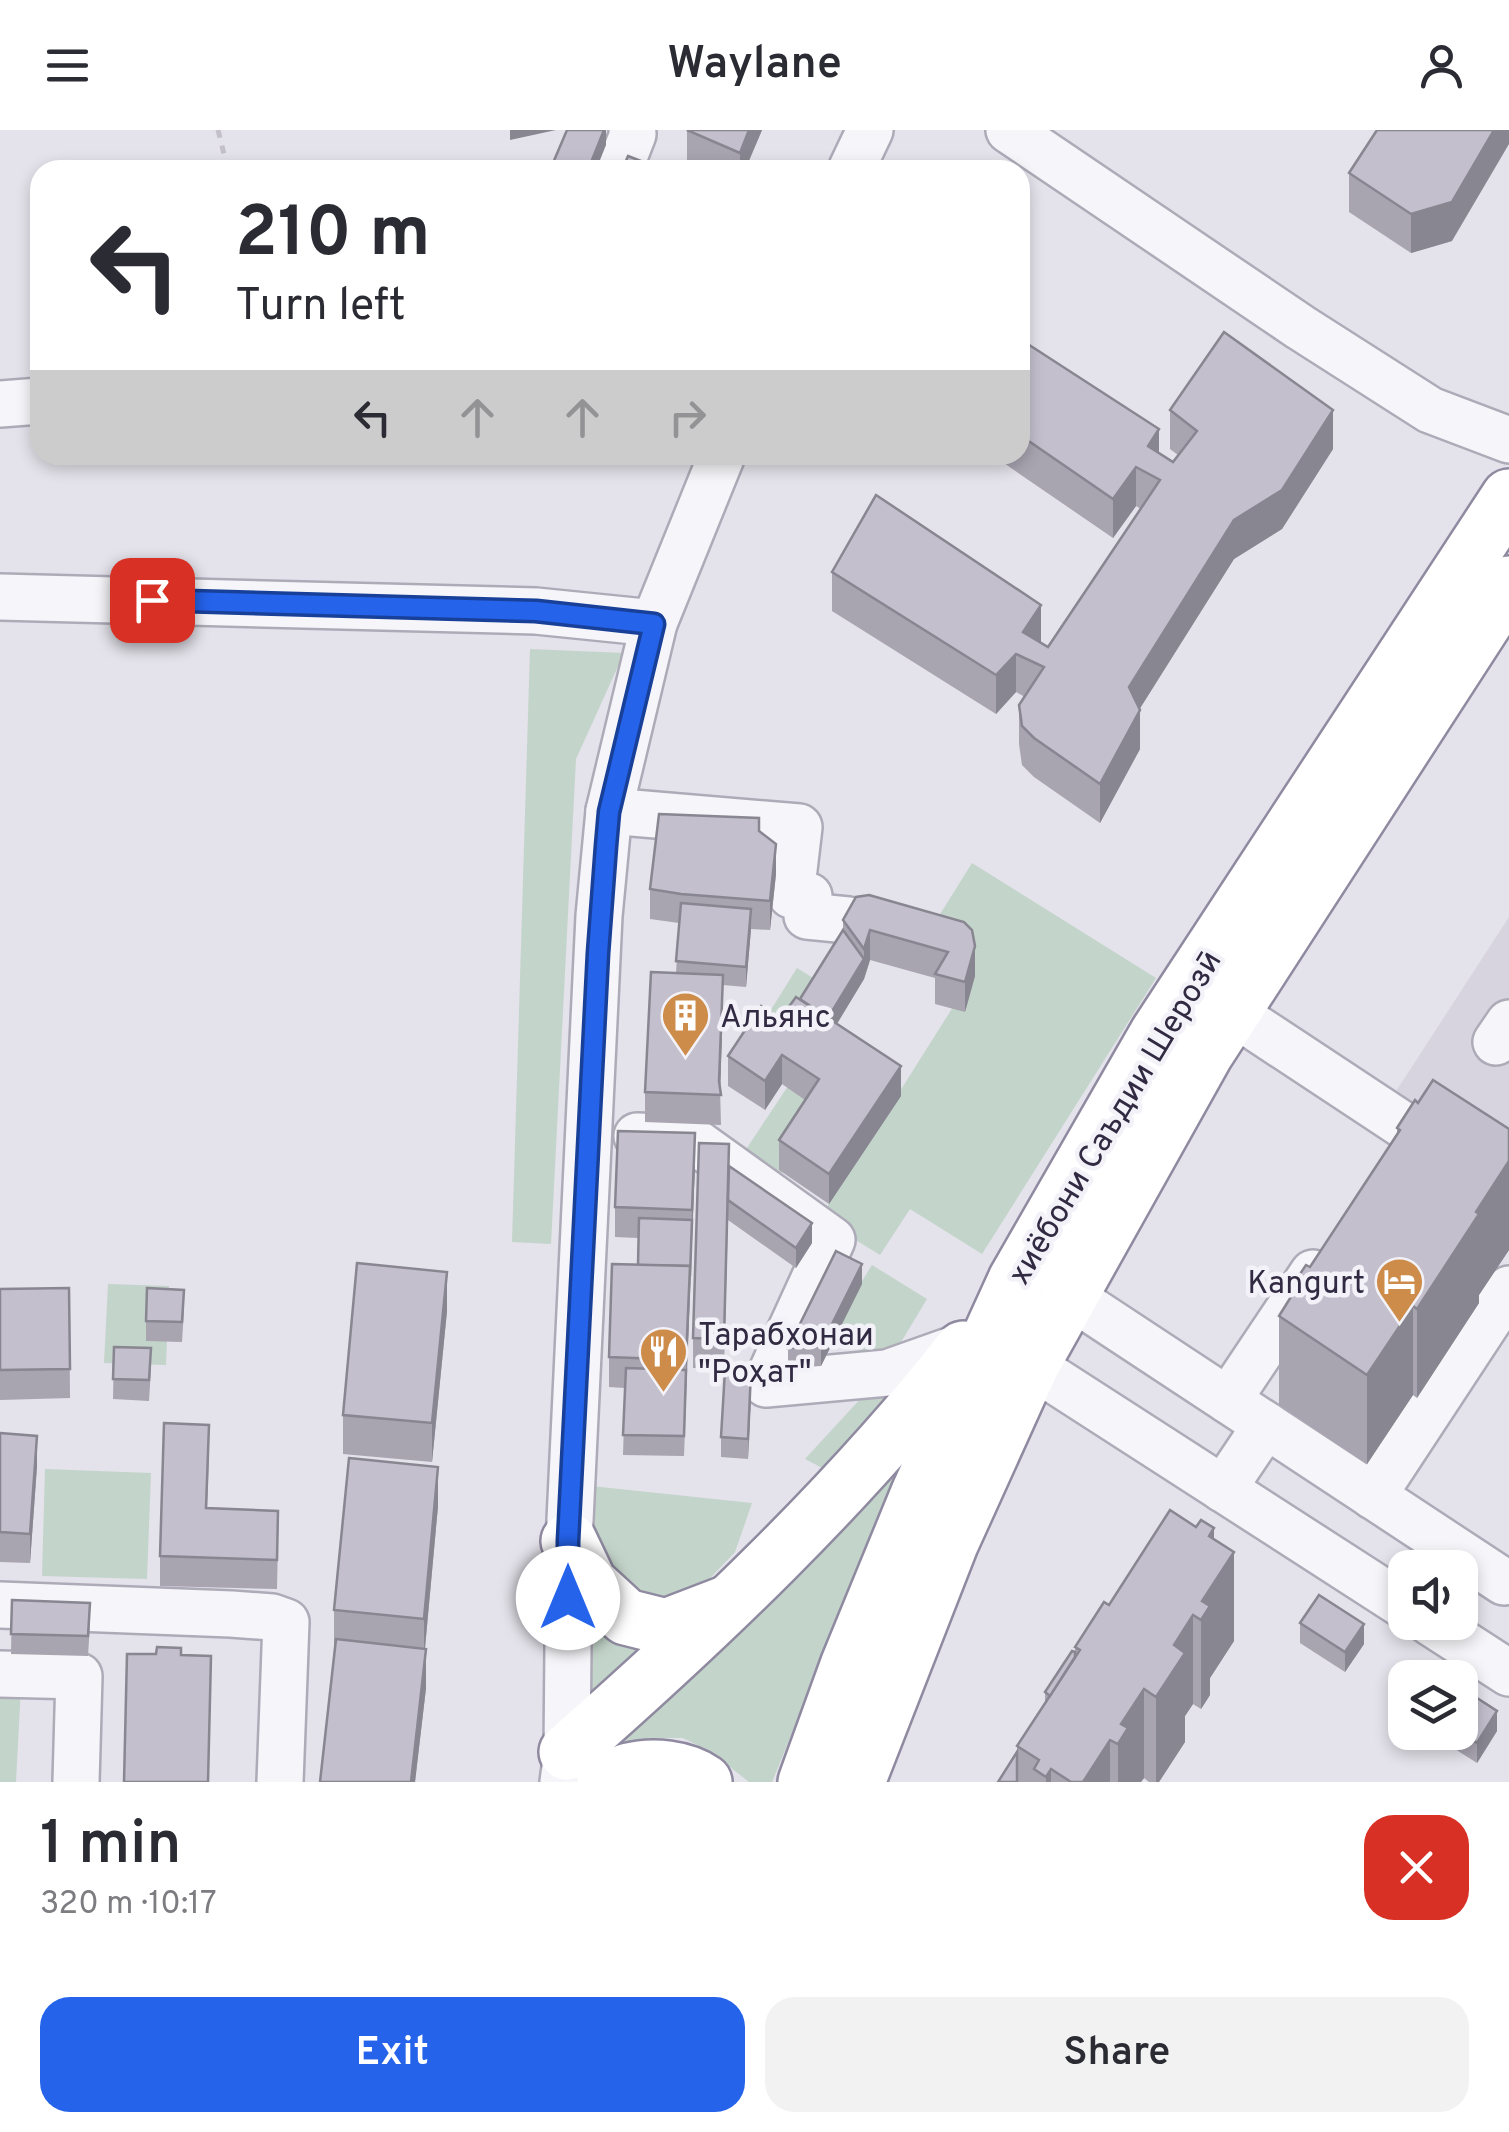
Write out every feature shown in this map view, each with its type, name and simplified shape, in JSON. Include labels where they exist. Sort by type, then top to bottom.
[{"type":"highway","name":"хиёбони Саъдии Шерозӣ","points":[[806,1782],[848,1666],[919,1493],[1016,1280],[1158,1032],[1509,497]]},
{"type":"highway","name":"хиёбони Саъдии Шерозӣ","points":[[857,1782],[950,1544],[1031,1366],[1205,1054],[1509,584]]},
{"type":"highway","points":[[579,1772],[673,1659],[839,1492],[924,1399],[1016,1280]]},
{"type":"highway","points":[[568,1541],[589,1583],[626,1617],[666,1627],[728,1603]]},
{"type":"highway","points":[[579,1772],[666,1768],[704,1782]]},
{"type":"street","points":[[856,160],[870,130]]},
{"type":"street","points":[[1009,130],[1430,410],[1509,440]]},
{"type":"street","points":[[0,404],[30,402]]},
{"type":"street","points":[[579,1772],[568,1541],[600,916],[609,812],[654,624],[718,465]]},
{"type":"street","points":[[0,597],[536,611],[654,624]]},
{"type":"street","points":[[609,812],[798,827],[792,895],[809,896],[807,916],[848,920]]},
{"type":"street","points":[[1232,1012],[1398,1144],[1509,1195]]},
{"type":"street","points":[[588,1134],[690,1138],[832,1240],[766,1384],[887,1373],[966,1345]]},
{"type":"street","points":[[1228,1400],[1334,1240]]},
{"type":"street","points":[[1373,1496],[1509,1290]]},
{"type":"street","points":[[1070,1296],[1504,1582]]},
{"type":"street","points":[[1031,1366],[1388,1595]]},
{"type":"street","points":[[1223,1489],[1266,1425]]},
{"type":"street","points":[[0,1605],[230,1614],[286,1622],[280,1782]]},
{"type":"street","points":[[1458,1640],[1509,1673]]},
{"type":"street","points":[[0,1674],[80,1676],[76,1782]]},
{"type":"path","points":[[218,130],[226,160]]},
{"type":"shaded area","points":[[1509,917],[1509,1175],[1391,1099]]},
{"type":"green space","points":[[530,649],[624,653],[576,759],[551,1244],[512,1242]]},
{"type":"green space","points":[[972,863],[1156,978],[982,1254],[910,1209],[880,1255],[820,1218],[970,980],[919,948]]},
{"type":"green space","points":[[797,968],[829,988],[796,1041],[764,1021]]},
{"type":"green space","points":[[794,1077],[830,1101],[777,1181],[741,1157]]},
{"type":"green space","points":[[872,1265],[927,1299],[886,1367],[830,1333]]},
{"type":"green space","points":[[108,1284],[169,1286],[166,1365],[104,1363]]},
{"type":"green space","points":[[874,1384],[905,1390],[830,1472],[805,1459]]},
{"type":"green space","points":[[911,1442],[772,1782],[749,1782],[711,1752],[683,1738],[650,1738],[606,1755]]},
{"type":"green space","points":[[45,1469],[151,1473],[147,1579],[42,1576]]},
{"type":"green space","points":[[591,1486],[752,1503],[735,1552],[695,1594],[664,1608],[615,1584],[587,1526]]},
{"type":"green space","points":[[595,1616],[646,1648],[590,1704]]},
{"type":"green space","points":[[0,1665],[22,1666],[16,1782],[0,1782]]},
{"type":"building","points":[[567,130],[604,130],[592,160],[554,160]]},
{"type":"building","points":[[687,130],[749,130],[740,153]]},
{"type":"building","points":[[1377,130],[1494,130],[1452,202],[1411,214],[1349,173]]},
{"type":"building","points":[[1224,332],[1333,410],[1282,490],[1234,520],[1129,687],[1140,710],[1100,784],[1022,726],[1019,705],[1044,667],[1016,654],[996,675],[832,572],[876,495],[1041,605],[1023,632],[1048,647],[1160,480],[1136,467],[1113,499],[1030,442],[1030,345],[1159,429],[1148,446],[1173,462],[1197,431],[1170,410]]},
{"type":"building","points":[[659,814],[759,818],[759,831],[776,844],[770,901],[650,889]]},
{"type":"building","points":[[869,895],[964,922],[972,930],[975,946],[965,982],[935,974],[948,952],[870,930],[864,949],[843,920],[856,897]]},
{"type":"building","points":[[681,903],[751,909],[746,967],[676,961]]},
{"type":"building","points":[[843,930],[864,959],[828,1018],[800,999]]},
{"type":"building","name":"Альянс","points":[[651,972],[723,975],[721,1095],[645,1092]]},
{"type":"building","points":[[796,997],[901,1066],[829,1174],[779,1140],[819,1079],[782,1055],[765,1081],[728,1056],[761,1006],[780,1019]]},
{"type":"building","points":[[1433,1080],[1509,1129],[1509,1161],[1417,1309],[1413,1306],[1367,1375],[1279,1316],[1294,1292],[1290,1289],[1306,1265],[1310,1267],[1400,1130],[1397,1128],[1415,1100],[1418,1103]]},
{"type":"building","points":[[618,1131],[695,1133],[692,1210],[615,1207]]},
{"type":"building","points":[[699,1143],[729,1144],[724,1339],[693,1338]]},
{"type":"building","points":[[729,1166],[812,1223],[796,1248],[728,1200]]},
{"type":"building","points":[[639,1218],[692,1220],[690,1276],[690,1266],[638,1265]]},
{"type":"building","points":[[836,1251],[862,1264],[821,1346],[788,1348]]},
{"type":"building","points":[[357,1263],[447,1272],[432,1423],[343,1415]]},
{"type":"building","points":[[612,1264],[690,1266],[686,1360],[609,1357]]},
{"type":"building","points":[[69,1288],[70,1369],[0,1370],[0,1289]]},
{"type":"building","points":[[147,1288],[184,1290],[182,1322],[146,1321]]},
{"type":"building","points":[[114,1347],[151,1348],[149,1380],[113,1379]]},
{"type":"building","points":[[626,1368],[686,1370],[684,1436],[623,1435]]},
{"type":"building","points":[[725,1370],[751,1371],[748,1439],[721,1437]]},
{"type":"building","points":[[164,1423],[209,1425],[206,1508],[278,1511],[277,1560],[160,1556]]},
{"type":"building","points":[[0,1433],[37,1436],[30,1534],[0,1532]]},
{"type":"building","points":[[349,1458],[438,1467],[424,1619],[334,1610]]},
{"type":"building","points":[[1170,1510],[1196,1527],[1201,1520],[1214,1528],[1209,1536],[1234,1552],[1202,1601],[1210,1606],[1201,1620],[1193,1615],[1174,1645],[1185,1653],[1156,1697],[1144,1689],[1121,1724],[1128,1728],[1118,1744],[1110,1740],[1083,1782],[1071,1782],[1051,1769],[1046,1777],[1034,1769],[1039,1760],[1017,1746],[1080,1650],[1075,1647],[1104,1602],[1109,1605]]},
{"type":"building","points":[[1319,1595],[1364,1624],[1345,1652],[1300,1623]]},
{"type":"building","points":[[12,1600],[90,1603],[88,1636],[11,1634]]},
{"type":"building","points":[[336,1639],[426,1649],[411,1782],[320,1782]]},
{"type":"building","points":[[157,1647],[181,1648],[181,1655],[211,1656],[208,1782],[124,1782],[127,1654],[156,1654]]},
{"type":"building","points":[[1072,1651],[1075,1657],[1050,1696],[1045,1692]]},
{"type":"building","points":[[1478,1699],[1497,1711],[1478,1741]]},
{"type":"building","points":[[1017,1752],[1017,1782],[998,1782]]},
{"type":"place","name":"Альянс","points":[[685,1058]]},
{"type":"place","name":"Kangurt","points":[[1400,1324]]},
{"type":"place","name":"Тарабхонаи \"Роҳат\"","points":[[663,1394]]},
{"type":"route","points":[[152,600],[536,611],[654,624],[609,812],[590,1098],[568,1598]]}]
